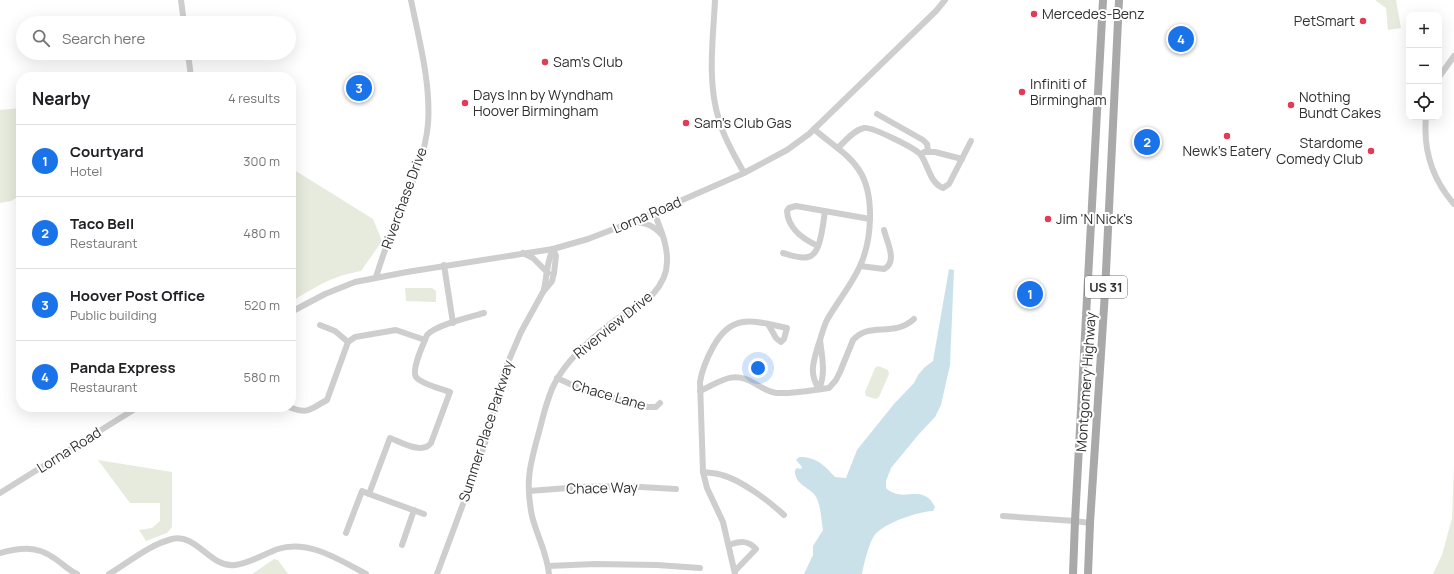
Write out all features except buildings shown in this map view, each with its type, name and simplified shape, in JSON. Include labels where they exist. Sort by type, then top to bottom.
[{"type":"main road","name":"Montgomery Highway","points":[[1073,574],[1103,0]]},
{"type":"main road","name":"Montgomery Highway","points":[[1088,574],[1090,523],[1106,292],[1120,0]]},
{"type":"street","points":[[181,0],[183,16]]},
{"type":"street","name":"Riverchase Drive","points":[[376,277],[384,252],[421,159],[428,125],[429,103],[426,80],[411,0]]},
{"type":"street","points":[[715,0],[712,73],[715,106],[725,136],[744,173]]},
{"type":"street","name":"Lorna Road","points":[[296,309],[325,294],[355,282],[444,265],[553,249],[588,239],[632,222],[744,173],[787,150],[814,129],[936,11],[945,0]]},
{"type":"street","points":[[1442,72],[1454,56]]},
{"type":"street","points":[[189,60],[190,72]]},
{"type":"street","points":[[877,114],[923,140],[927,144],[928,151]]},
{"type":"street","points":[[1426,120],[1425,143],[1428,156],[1439,184],[1454,204]]},
{"type":"street","points":[[884,134],[891,122]]},
{"type":"street","points":[[838,148],[858,131],[864,128],[875,129],[921,154],[936,184],[943,188],[949,184],[971,141]]},
{"type":"street","points":[[814,129],[838,148],[858,168],[864,180],[870,200],[870,227],[860,266],[826,322],[814,359],[812,370],[814,382],[819,389]]},
{"type":"street","points":[[921,154],[928,151],[962,159]]},
{"type":"street","points":[[818,246],[799,235],[787,217],[787,211],[789,208],[796,206],[870,219]]},
{"type":"street","points":[[783,253],[807,258],[816,252],[821,236],[825,211]]},
{"type":"street","name":"Riverview Drive","points":[[549,574],[545,551],[536,530],[529,491],[529,469],[546,406],[557,378],[572,357],[631,309],[647,300],[658,289],[664,279],[668,261],[663,235],[654,212]]},
{"type":"street","points":[[632,222],[645,223],[654,227],[663,235]]},
{"type":"street","points":[[860,266],[884,269],[890,265],[890,252],[884,230]]},
{"type":"street","name":"Summer Place Parkway","points":[[543,292],[548,273],[549,257],[553,249]]},
{"type":"street","name":"Summer Place Parkway","points":[[437,574],[479,461],[503,374],[520,332],[543,292],[552,281],[556,256],[553,249]]},
{"type":"street","points":[[523,253],[533,258],[548,273]]},
{"type":"street","points":[[444,265],[452,322]]},
{"type":"street","points":[[370,494],[390,438],[421,449],[429,446],[450,392],[426,384],[416,377],[416,365],[430,331],[452,322],[484,313]]},
{"type":"street","points":[[700,391],[731,377],[747,379],[766,390],[776,393],[829,388],[836,380],[853,340],[857,335],[869,331],[895,329],[908,324],[914,319]]},
{"type":"street","points":[[735,573],[723,522],[707,488],[704,472],[700,391],[702,372],[710,352],[722,332],[734,324],[748,321],[768,324]]},
{"type":"street","points":[[320,325],[335,331],[348,342]]},
{"type":"street","points":[[296,410],[303,412],[308,411],[327,400],[348,342],[355,337],[396,330],[425,340]]},
{"type":"street","points":[[819,389],[822,382],[823,357],[820,340]]},
{"type":"street","name":"Chace Lane","points":[[557,378],[583,390],[648,407],[656,407],[660,403]]},
{"type":"street","name":"Lorna Road","points":[[0,493],[130,412]]},
{"type":"street","points":[[704,472],[722,475],[734,480],[754,492],[784,515]]},
{"type":"street","name":"Chace Way","points":[[529,491],[581,487],[623,486],[676,489]]},
{"type":"street","points":[[346,533],[362,491],[424,514]]},
{"type":"street","points":[[402,545],[414,510]]},
{"type":"street","points":[[1003,516],[1090,523]]},
{"type":"street","points":[[109,574],[155,545],[174,538],[187,540],[193,543],[210,557],[228,565],[245,562],[285,547],[302,546],[321,552],[366,574]]},
{"type":"street","points":[[729,545],[744,542],[751,544],[756,549],[735,573]]},
{"type":"street","points":[[0,553],[20,548],[45,552],[76,574]]},
{"type":"street","points":[[548,566],[611,564],[700,568]]},
{"type":"shaded area","points":[[1375,0],[1396,0],[1401,28],[1388,30],[1386,8]]},
{"type":"shaded area","points":[[16,108],[16,198],[11,201],[0,203],[0,110]]},
{"type":"shaded area","points":[[296,171],[373,219],[382,241],[361,271],[332,279],[296,299]]},
{"type":"shaded area","points":[[405,288],[432,288],[436,291],[436,302],[406,301]]},
{"type":"shaded area","points":[[878,366],[888,370],[889,374],[879,397],[876,399],[866,396],[865,392],[875,368]]},
{"type":"shaded area","points":[[98,460],[172,472],[172,527],[167,533],[146,541],[139,530],[152,528],[160,521],[160,503],[130,503]]},
{"type":"shaded area","points":[[1454,466],[1454,574],[1433,574],[1442,555],[1452,518]]},
{"type":"shaded area","points":[[274,559],[278,560],[288,574],[252,574]]},
{"type":"water","points":[[949,269],[954,270],[950,365],[941,405],[935,417],[891,468],[886,481],[886,488],[891,492],[905,495],[921,494],[931,500],[935,507],[933,511],[901,519],[878,531],[870,543],[862,574],[804,574],[813,555],[813,546],[823,530],[816,497],[796,478],[795,470],[797,468],[801,469],[802,467],[796,460],[799,457],[811,458],[824,465],[835,477],[846,478],[857,450],[894,404],[914,383],[918,375],[933,361]]},
{"type":"place","name":"Mercedes-Benz","points":[[1034,14]]},
{"type":"place","name":"PetSmart","points":[[1363,21]]},
{"type":"place","name":"Panda Express","points":[[1181,39]]},
{"type":"place","name":"Sam's Club","points":[[545,62]]},
{"type":"place","name":"Hoover Post Office","points":[[359,88]]},
{"type":"place","name":"Infiniti of Birmingham","points":[[1022,92]]},
{"type":"place","name":"Days Inn by Wyndham Hoover Birmingham","points":[[465,103]]},
{"type":"place","name":"Nothing Bundt Cakes","points":[[1291,105]]},
{"type":"place","name":"Sam's Club Gas","points":[[686,123]]},
{"type":"place","name":"Newk's Eatery","points":[[1227,136]]},
{"type":"place","name":"Taco Bell","points":[[1147,142]]},
{"type":"place","name":"Stardome Comedy Club","points":[[1371,151]]},
{"type":"place","name":"Jim 'N Nick's","points":[[1048,219]]},
{"type":"place","name":"Courtyard","points":[[1030,294]]}]
